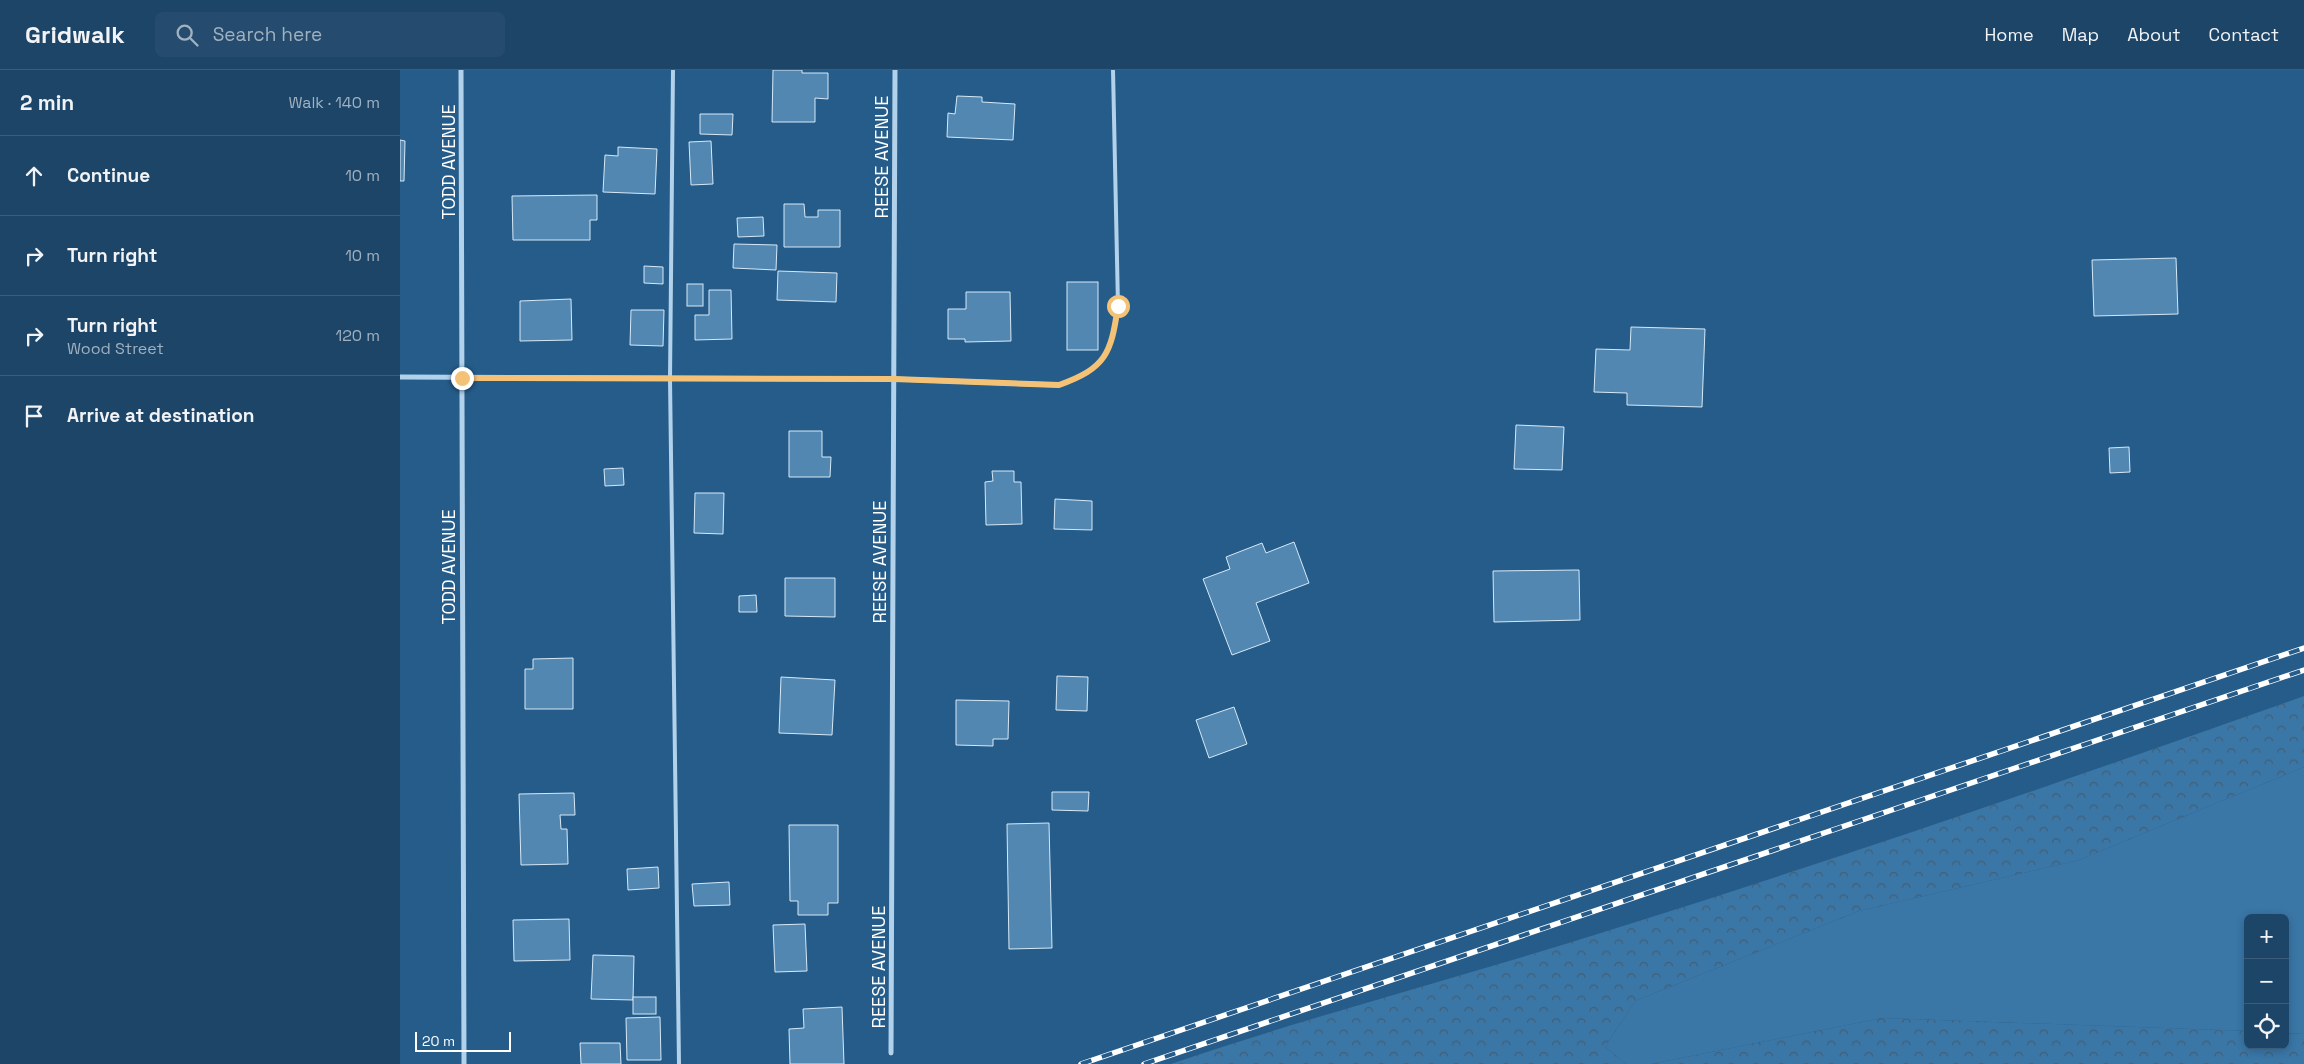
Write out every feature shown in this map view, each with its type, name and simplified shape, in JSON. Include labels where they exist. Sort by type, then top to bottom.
[{"type":"street","name":"TODD AVENUE","points":[[461,70],[464,1064]]},
{"type":"street","name":"REESE AVENUE","points":[[891,1053],[895,70]]},
{"type":"street","points":[[400,377],[894,379],[1059,385]]},
{"type":"lane","points":[[673,70],[670,379],[679,1064]]},
{"type":"lane","points":[[1059,385],[1081,377],[1102,362],[1113,338],[1118,306],[1113,70]]},
{"type":"green space","points":[[2304,696],[2304,767],[2079,860],[1859,911],[1635,1001],[1605,1047],[1626,1064],[1171,1064],[1227,1045],[1567,944],[1709,899],[2050,785]]},
{"type":"green space","points":[[2304,767],[2304,1034],[2289,1033],[2289,914],[2244,914],[2244,1031],[1882,1018],[1651,1064],[1626,1064],[1605,1047],[1635,1001],[1859,911],[2079,860]]},
{"type":"green space","points":[[1882,1018],[2244,1031],[2244,1049],[2289,1049],[2289,1033],[2304,1034],[2304,1064],[1651,1064]]},
{"type":"building","points":[[773,70],[802,70],[802,73],[828,73],[828,99],[815,98],[815,122],[772,122]]},
{"type":"building","points":[[957,96],[982,97],[982,102],[1015,104],[1013,140],[947,137],[948,113],[955,114]]},
{"type":"building","points":[[700,114],[733,114],[732,135],[700,134]]},
{"type":"building","points":[[400,140],[405,141],[404,181],[400,181]]},
{"type":"building","points":[[711,141],[713,184],[691,185],[689,142]]},
{"type":"building","points":[[618,147],[657,149],[655,194],[603,192],[605,155],[618,156]]},
{"type":"building","points":[[597,195],[597,220],[590,220],[590,240],[513,240],[512,196]]},
{"type":"building","points":[[784,204],[804,204],[805,217],[818,217],[818,210],[840,210],[840,247],[784,247]]},
{"type":"building","points":[[763,217],[764,236],[738,237],[737,218]]},
{"type":"building","points":[[734,244],[777,245],[776,270],[733,268]]},
{"type":"building","points":[[2176,258],[2178,314],[2094,316],[2092,260]]},
{"type":"building","points":[[644,266],[663,267],[663,284],[644,283]]},
{"type":"building","points":[[778,271],[837,273],[836,302],[777,300]]},
{"type":"building","points":[[1067,282],[1098,282],[1098,350],[1067,350]]},
{"type":"building","points":[[687,284],[703,284],[703,306],[687,306]]},
{"type":"building","points":[[709,290],[731,290],[732,339],[695,340],[695,315],[709,315]]},
{"type":"building","points":[[966,292],[1010,292],[1011,341],[965,342],[965,339],[948,339],[948,309],[966,309]]},
{"type":"building","points":[[571,299],[572,340],[520,341],[520,301]]},
{"type":"building","points":[[631,310],[664,310],[663,346],[630,345]]},
{"type":"building","points":[[1631,327],[1705,329],[1702,407],[1627,405],[1627,393],[1594,392],[1596,349],[1630,350]]},
{"type":"building","points":[[1516,425],[1564,427],[1562,470],[1514,469]]},
{"type":"building","points":[[789,431],[822,431],[822,457],[831,457],[830,477],[789,477]]},
{"type":"building","points":[[2129,447],[2130,472],[2110,473],[2109,448]]},
{"type":"building","points":[[623,468],[624,485],[605,486],[604,469]]},
{"type":"building","points":[[992,471],[1014,471],[1014,482],[1021,482],[1022,524],[986,525],[985,482],[993,481]]},
{"type":"building","points":[[695,493],[724,493],[723,534],[694,533]]},
{"type":"building","points":[[1055,499],[1092,501],[1092,530],[1054,529]]},
{"type":"building","points":[[1294,542],[1309,583],[1256,603],[1270,641],[1232,655],[1203,579],[1230,569],[1226,557],[1262,543],[1266,553]]},
{"type":"building","points":[[1579,570],[1580,620],[1494,622],[1493,571]]},
{"type":"building","points":[[785,578],[835,578],[835,617],[785,616]]},
{"type":"building","points":[[756,595],[757,612],[739,612],[739,596]]},
{"type":"building","points":[[573,658],[573,709],[525,709],[525,669],[533,669],[533,659]]},
{"type":"building","points":[[1057,676],[1088,677],[1087,711],[1056,710]]},
{"type":"building","points":[[781,677],[835,680],[832,735],[779,733]]},
{"type":"building","points":[[956,700],[1009,701],[1008,739],[993,739],[993,746],[956,745]]},
{"type":"building","points":[[1234,707],[1247,744],[1209,758],[1196,720]]},
{"type":"building","points":[[1052,792],[1089,792],[1088,811],[1052,810]]},
{"type":"building","points":[[574,793],[575,815],[560,815],[561,829],[567,829],[568,864],[521,865],[519,794]]},
{"type":"building","points":[[1049,823],[1052,948],[1009,949],[1007,824]]},
{"type":"building","points":[[789,825],[838,825],[838,903],[828,903],[828,915],[798,915],[798,901],[790,901]]},
{"type":"building","points":[[658,867],[659,888],[628,890],[627,869]]},
{"type":"building","points":[[729,882],[730,905],[694,906],[692,884]]},
{"type":"building","points":[[569,919],[570,960],[514,961],[513,920]]},
{"type":"building","points":[[805,924],[807,971],[775,972],[773,925]]},
{"type":"building","points":[[593,955],[634,956],[633,1000],[591,999]]},
{"type":"building","points":[[633,997],[656,997],[656,1014],[633,1014]]},
{"type":"building","points":[[842,1007],[844,1064],[790,1064],[789,1029],[804,1028],[803,1009]]},
{"type":"building","points":[[660,1017],[661,1060],[627,1060],[626,1018]]},
{"type":"building","points":[[580,1043],[620,1043],[621,1064],[581,1064]]},
{"type":"railway","points":[[1081,1064],[2304,648]]},
{"type":"railway","points":[[1144,1064],[2304,670]]},
{"type":"route","points":[[462,378],[894,379],[1059,385],[1081,377],[1102,362],[1113,338],[1118,306]]}]
